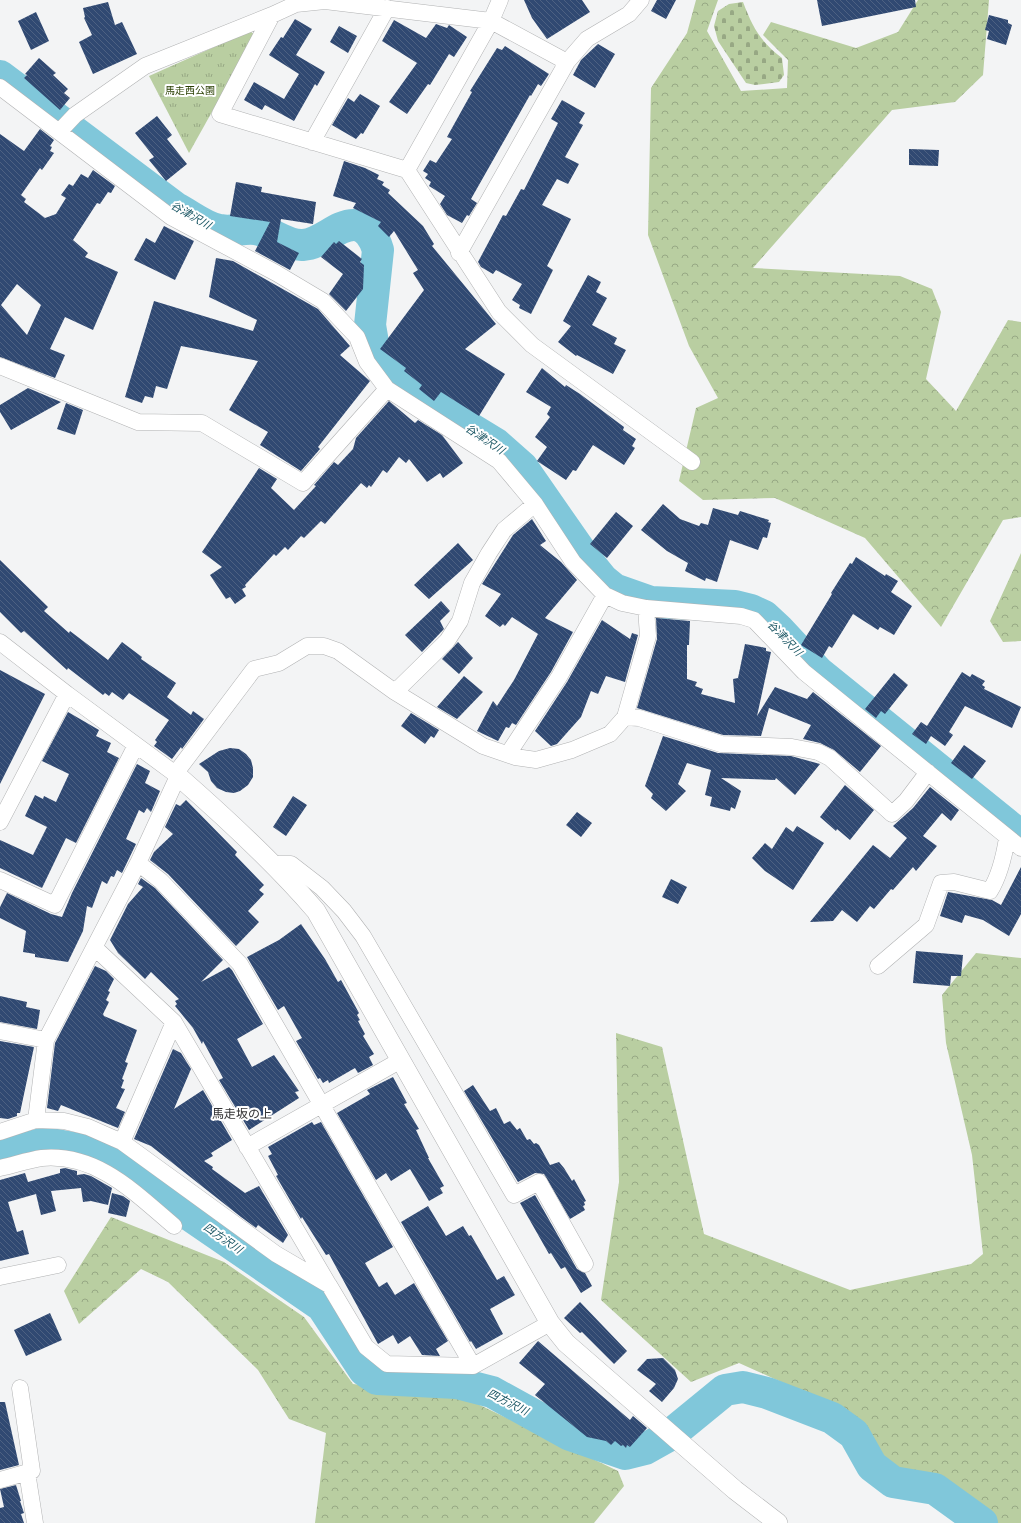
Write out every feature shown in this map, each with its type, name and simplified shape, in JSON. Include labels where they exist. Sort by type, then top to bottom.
[{"type":"street","points":[[407,170],[492,21],[500,0]]},
{"type":"street","points":[[459,254],[567,62],[588,39],[629,14],[641,0]]},
{"type":"street","points":[[59,132],[75,115],[145,66],[296,4],[325,1],[492,21],[567,62]]},
{"type":"street","points":[[312,142],[387,8]]},
{"type":"street","points":[[272,15],[220,114],[407,170],[459,254],[499,312],[532,345],[692,462]]},
{"type":"street","points":[[0,87],[171,217],[276,273],[323,301],[357,337],[367,362],[387,389],[500,462],[535,504],[573,562],[605,595],[622,602],[646,608],[741,616],[754,620],[804,672],[1021,848]]},
{"type":"street","points":[[0,366],[138,422],[202,423],[303,483],[387,389]]},
{"type":"street","points":[[396,692],[447,642],[460,621],[472,583],[489,553],[504,530],[535,504]]},
{"type":"street","points":[[508,754],[559,677],[605,595]]},
{"type":"street","points":[[36,1120],[46,1040],[138,863],[177,775],[254,669],[279,663],[307,646],[324,646],[338,651],[396,692],[483,746],[508,754],[536,760],[572,750],[610,734],[625,717],[648,636],[646,608]]},
{"type":"street","points":[[1,644],[177,775],[211,805],[297,888],[316,911],[550,1322],[566,1343],[735,1490],[778,1523]]},
{"type":"street","points":[[0,822],[67,694]]},
{"type":"street","points":[[625,717],[639,718],[721,744],[792,747],[818,752],[830,758],[892,814],[906,801],[928,772]]},
{"type":"street","points":[[0,880],[55,905],[136,745]]},
{"type":"street","points":[[878,966],[926,925],[941,883],[954,882],[990,891],[996,882],[1004,860],[1007,838]]},
{"type":"street","points":[[138,863],[161,881],[240,964],[473,1366]]},
{"type":"street","points":[[272,864],[291,864],[322,888],[344,911],[363,936],[514,1194],[539,1182],[585,1264]]},
{"type":"street","points":[[95,948],[174,1022],[366,1347],[387,1364],[473,1366],[550,1322]]},
{"type":"street","points":[[122,1142],[174,1022]]},
{"type":"street","points":[[0,1031],[46,1040]]},
{"type":"street","points":[[247,1147],[401,1060]]},
{"type":"street","points":[[0,1132],[36,1120],[70,1122],[88,1127],[122,1142],[276,1254],[329,1284]]},
{"type":"street","points":[[0,1168],[42,1158],[74,1159],[93,1165],[116,1178],[174,1226]]},
{"type":"street","points":[[0,1277],[58,1266]]},
{"type":"street","points":[[0,1480],[32,1471],[20,1388]]},
{"type":"street","points":[[27,1472],[35,1523]]},
{"type":"green space","points":[[696,0],[718,0],[707,31],[741,91],[787,88],[788,60],[763,35],[771,22],[856,48],[898,32],[918,0],[989,0],[983,75],[955,102],[892,110],[753,268],[900,276],[932,289],[941,312],[926,379],[956,411],[1008,320],[1021,322],[1021,517],[1003,520],[941,627],[865,538],[775,498],[703,500],[679,481],[696,408],[718,398],[689,346],[648,235],[651,88],[687,33]]},
{"type":"green space","points":[[743,2],[758,33],[768,46],[782,58],[784,75],[779,82],[755,85],[746,83],[718,41],[714,26],[718,11],[729,4]]},
{"type":"green space","name":"馬走西公園","points":[[250,31],[255,35],[189,153],[149,76]]},
{"type":"green space","points":[[1021,553],[1021,641],[1003,642],[990,621]]},
{"type":"green space","points":[[976,953],[1021,958],[1021,1523],[979,1523],[969,1506],[892,1478],[873,1442],[810,1395],[739,1363],[691,1382],[601,1300],[619,1182],[616,1033],[662,1047],[704,1234],[850,1290],[971,1264],[983,1254],[972,1155],[946,1043],[942,995]]},
{"type":"green space","points":[[111,1217],[224,1262],[304,1317],[353,1384],[465,1398],[618,1471],[624,1486],[594,1523],[315,1523],[326,1433],[289,1419],[258,1370],[168,1282],[141,1269],[79,1324],[64,1291]]},
{"type":"building","points":[[524,0],[582,0],[590,12],[547,39],[532,18]]},
{"type":"building","points":[[657,0],[676,0],[666,19],[651,11]]},
{"type":"building","points":[[817,0],[915,0],[916,7],[822,26]]},
{"type":"building","points":[[108,2],[115,25],[122,22],[137,54],[93,74],[79,42],[92,35],[84,18],[83,8]]},
{"type":"building","points":[[36,12],[49,41],[31,50],[18,21]]},
{"type":"building","points":[[989,15],[1008,20],[1008,23],[1012,25],[1006,45],[987,39],[989,31],[985,30]]},
{"type":"building","points":[[295,19],[312,29],[296,55],[325,72],[317,86],[315,84],[294,121],[265,105],[262,110],[244,100],[254,82],[284,99],[299,74],[269,55],[281,37],[283,38]]},
{"type":"building","points":[[394,20],[426,38],[436,24],[447,28],[449,25],[467,37],[454,57],[449,54],[430,85],[428,84],[407,114],[389,102],[417,63],[382,41]]},
{"type":"building","points":[[339,26],[357,36],[348,53],[330,42]]},
{"type":"building","points":[[598,44],[615,54],[595,88],[573,75],[581,60]]},
{"type":"building","points":[[505,46],[549,74],[541,86],[538,84],[531,96],[530,95],[471,199],[477,203],[469,216],[467,215],[462,223],[447,215],[440,204],[445,196],[429,186],[431,182],[425,178],[428,174],[423,171],[430,160],[436,163],[452,139],[447,137],[472,92],[470,91],[497,48],[502,50]]},
{"type":"building","points":[[39,58],[56,73],[53,75],[68,89],[64,93],[70,98],[60,110],[24,78],[27,75],[25,74]]},
{"type":"building","points":[[360,94],[380,106],[363,134],[361,133],[356,139],[332,125],[348,98],[354,102]]},
{"type":"building","points":[[562,100],[585,113],[579,123],[583,125],[565,157],[579,164],[568,184],[557,179],[542,205],[571,219],[547,266],[553,270],[531,314],[519,308],[520,305],[512,300],[522,284],[496,270],[493,274],[481,267],[478,262],[503,215],[506,216],[521,189],[524,190],[558,123],[551,119]]},
{"type":"building","points":[[157,116],[172,135],[167,139],[187,164],[166,181],[149,160],[154,157],[135,133]]},
{"type":"building","points":[[40,129],[54,140],[50,146],[52,147],[50,151],[54,153],[42,170],[40,168],[21,195],[26,199],[24,202],[45,218],[56,214],[66,198],[61,195],[69,184],[73,186],[81,174],[88,178],[93,170],[115,186],[111,193],[108,192],[100,204],[97,203],[73,240],[88,253],[85,257],[118,272],[93,330],[65,317],[50,349],[65,355],[55,378],[0,357],[0,134],[24,151]],"holes":[[[17,284],[41,305],[27,335],[1,305]]]},
{"type":"building","points":[[909,149],[939,150],[938,166],[909,165]]},
{"type":"building","points":[[344,161],[365,168],[379,175],[377,179],[384,182],[382,185],[390,190],[388,193],[423,226],[434,244],[432,246],[496,324],[465,349],[505,374],[479,416],[441,392],[434,401],[419,389],[422,385],[404,371],[406,368],[380,349],[424,290],[413,273],[418,270],[394,231],[389,237],[378,226],[381,222],[353,208],[356,203],[333,196]]},
{"type":"building","points":[[236,182],[262,187],[261,192],[316,202],[313,224],[281,219],[277,242],[299,253],[290,270],[255,251],[270,222],[230,216]]},
{"type":"building","points":[[164,226],[194,241],[175,280],[134,260],[146,238],[155,243]]},
{"type":"building","points":[[339,241],[362,259],[360,262],[364,265],[363,289],[346,311],[329,294],[343,274],[321,257],[334,242],[336,244]]},
{"type":"building","points":[[216,258],[233,261],[318,309],[350,346],[340,355],[370,381],[318,447],[320,449],[301,471],[260,445],[268,432],[229,410],[258,361],[181,346],[167,389],[156,386],[153,398],[145,396],[142,403],[125,397],[154,301],[253,331],[257,320],[209,297]]},
{"type":"building","points":[[588,275],[601,282],[596,292],[607,298],[592,325],[617,338],[614,344],[626,350],[613,374],[577,355],[576,356],[558,342],[571,326],[563,321]]},
{"type":"building","points":[[542,368],[565,387],[566,385],[580,394],[624,427],[623,430],[636,439],[632,446],[635,448],[624,465],[593,445],[576,471],[573,470],[566,480],[537,461],[547,447],[535,437],[550,417],[547,414],[551,407],[526,392]]},
{"type":"building","points":[[28,388],[61,402],[11,430],[0,412],[0,405]]},
{"type":"building","points":[[389,401],[415,423],[418,420],[442,435],[463,463],[443,478],[440,473],[427,482],[409,459],[406,463],[399,457],[387,473],[383,470],[371,487],[369,485],[367,488],[361,483],[325,524],[321,521],[304,538],[301,536],[288,550],[285,547],[276,556],[274,554],[245,585],[246,587],[242,589],[246,596],[235,604],[230,597],[226,599],[210,575],[222,567],[202,552],[259,468],[277,479],[271,488],[294,510],[316,486],[314,485],[334,462],[338,465],[353,449],[356,438]]},
{"type":"building","points":[[66,403],[83,410],[75,435],[57,429]]},
{"type":"building","points":[[663,504],[680,519],[699,526],[701,523],[708,525],[713,508],[738,515],[740,511],[769,520],[768,522],[771,523],[767,538],[763,537],[758,550],[730,540],[717,582],[706,578],[705,581],[685,571],[688,563],[667,551],[641,530]]},
{"type":"building","points":[[616,512],[633,526],[607,558],[590,544]]},
{"type":"building","points":[[532,519],[546,541],[540,545],[561,562],[577,580],[545,618],[573,632],[551,672],[516,725],[512,723],[509,728],[506,727],[498,741],[477,731],[493,701],[497,706],[514,680],[538,634],[512,617],[505,626],[503,624],[500,627],[485,616],[501,594],[482,584],[513,535]]},
{"type":"building","points":[[458,543],[473,560],[429,599],[414,585]]},
{"type":"building","points":[[856,557],[885,576],[886,574],[898,581],[891,592],[912,606],[894,635],[880,627],[878,630],[853,614],[832,648],[829,646],[822,658],[801,645],[832,594],[831,593],[850,563],[852,564]]},
{"type":"building","points":[[0,560],[48,607],[44,611],[69,633],[70,631],[108,660],[122,642],[142,657],[141,659],[176,683],[167,697],[191,715],[193,711],[204,719],[182,749],[181,747],[172,759],[154,746],[157,742],[155,740],[169,720],[129,693],[123,700],[112,692],[109,696],[105,693],[103,695],[68,668],[67,670],[24,631],[21,633],[0,612]]},
{"type":"building","points":[[441,601],[450,611],[440,621],[444,629],[422,652],[405,635]]},
{"type":"building","points":[[656,618],[690,621],[689,645],[687,645],[687,679],[697,682],[695,686],[703,689],[701,694],[735,703],[733,679],[738,678],[745,644],[766,648],[766,651],[771,652],[757,716],[775,687],[807,699],[813,692],[881,746],[860,772],[834,750],[820,743],[803,739],[811,725],[769,708],[761,736],[723,735],[637,708],[657,639]]},
{"type":"building","points":[[602,620],[630,639],[632,633],[638,635],[625,682],[606,676],[598,694],[591,691],[581,717],[557,744],[551,746],[535,731],[567,682]]},
{"type":"building","points":[[458,642],[473,658],[459,674],[442,659]]},
{"type":"building","points":[[0,670],[45,694],[0,784]]},
{"type":"building","points":[[962,672],[970,677],[972,674],[985,681],[982,685],[985,687],[984,689],[1021,707],[1012,728],[965,706],[949,732],[953,735],[945,746],[931,736],[926,744],[912,734],[921,722],[927,726]]},
{"type":"building","points":[[894,673],[908,685],[885,714],[881,711],[876,718],[865,709]]},
{"type":"building","points":[[464,676],[483,692],[457,719],[437,707]]},
{"type":"building","points":[[68,712],[99,730],[96,736],[111,743],[107,752],[119,758],[76,843],[66,838],[42,888],[0,868],[0,840],[33,855],[47,827],[25,816],[35,795],[43,799],[44,796],[56,802],[69,774],[42,761]]},
{"type":"building","points":[[411,713],[439,730],[434,738],[431,736],[425,744],[401,726]]},
{"type":"building","points":[[663,736],[718,753],[791,756],[820,764],[795,795],[776,778],[775,780],[721,778],[741,791],[735,809],[731,807],[730,811],[710,806],[712,797],[705,795],[711,770],[687,763],[678,784],[686,791],[666,811],[651,798],[653,794],[645,786]]},
{"type":"building","points":[[964,745],[986,761],[972,779],[951,763]]},
{"type":"building","points":[[230,748],[239,749],[246,754],[251,760],[253,768],[253,777],[248,785],[240,791],[234,793],[226,792],[217,788],[211,781],[208,772],[199,764],[219,751]]},
{"type":"building","points":[[137,764],[150,771],[145,783],[160,791],[151,812],[147,808],[144,813],[139,810],[126,839],[136,844],[122,873],[117,870],[114,877],[111,876],[107,884],[102,881],[92,908],[87,906],[83,931],[68,962],[35,957],[35,954],[23,952],[26,931],[0,918],[0,907],[7,893],[51,914],[62,917],[72,893]]},
{"type":"building","points":[[845,785],[874,810],[850,840],[837,829],[836,831],[820,817]]},
{"type":"building","points":[[930,787],[959,810],[951,821],[942,813],[923,836],[937,846],[916,871],[913,867],[874,909],[870,906],[857,922],[842,910],[833,921],[810,922],[873,845],[890,858],[907,838],[893,826],[913,808]]},
{"type":"building","points":[[293,796],[307,805],[286,836],[273,827]]},
{"type":"building","points":[[186,800],[237,852],[235,855],[264,885],[259,890],[264,894],[248,911],[259,922],[236,946],[168,874],[150,860],[154,852],[173,834],[165,827],[176,804],[180,806]]},
{"type":"building","points":[[577,812],[592,823],[581,837],[566,825]]},
{"type":"building","points":[[797,826],[824,843],[793,890],[765,871],[752,858],[765,843],[772,849],[786,827],[793,832]]},
{"type":"building","points":[[1021,867],[1021,914],[1009,936],[983,920],[965,915],[962,923],[940,916],[948,892],[992,900],[1001,905]]},
{"type":"building","points":[[141,878],[155,888],[223,960],[201,982],[229,967],[232,970],[263,1024],[237,1039],[252,1067],[274,1055],[299,1091],[295,1092],[299,1098],[249,1130],[219,1080],[223,1078],[203,1041],[202,1044],[193,1028],[175,1006],[177,1004],[175,1001],[179,999],[151,972],[145,979],[118,953],[110,940],[128,904],[143,887],[138,884]]},
{"type":"building","points":[[671,879],[687,887],[678,904],[662,897]]},
{"type":"building","points":[[301,924],[325,959],[338,982],[341,980],[359,1013],[357,1015],[360,1020],[358,1021],[365,1034],[363,1036],[374,1054],[369,1057],[373,1065],[358,1073],[355,1068],[329,1083],[328,1080],[323,1083],[320,1078],[318,1079],[296,1041],[302,1038],[284,1006],[278,1010],[247,957],[279,940]]},
{"type":"building","points":[[916,951],[963,955],[961,976],[951,976],[950,986],[913,983]]},
{"type":"building","points":[[95,966],[106,971],[114,979],[108,991],[110,992],[106,1000],[109,1002],[103,1014],[104,1016],[137,1030],[125,1062],[128,1063],[122,1079],[124,1080],[121,1088],[125,1089],[116,1108],[125,1112],[118,1128],[61,1105],[58,1111],[47,1108],[55,1043]]},
{"type":"building","points":[[0,996],[27,1002],[26,1007],[40,1010],[37,1029],[0,1022]]},
{"type":"building","points":[[0,1041],[34,1047],[20,1113],[17,1113],[17,1116],[8,1119],[0,1118]]},
{"type":"building","points":[[173,1049],[181,1053],[191,1069],[174,1109],[203,1090],[232,1140],[211,1153],[213,1156],[204,1161],[213,1167],[212,1169],[245,1193],[259,1186],[288,1235],[283,1243],[258,1225],[256,1228],[241,1217],[151,1146],[134,1139]]},
{"type":"building","points":[[393,1077],[407,1103],[404,1104],[419,1129],[416,1130],[428,1158],[444,1186],[440,1188],[443,1193],[429,1201],[410,1169],[391,1181],[386,1173],[376,1180],[337,1113],[370,1094],[367,1090]]},
{"type":"building","points":[[473,1085],[490,1111],[496,1108],[504,1124],[510,1121],[517,1130],[520,1128],[527,1140],[530,1139],[534,1144],[536,1143],[539,1145],[550,1165],[559,1162],[572,1181],[574,1179],[586,1201],[584,1202],[585,1205],[583,1206],[585,1210],[570,1219],[544,1174],[535,1173],[518,1182],[464,1091]]},
{"type":"building","points":[[312,1122],[314,1125],[321,1122],[393,1247],[365,1263],[379,1287],[387,1282],[395,1295],[414,1283],[448,1341],[436,1349],[440,1356],[422,1355],[410,1336],[398,1344],[393,1335],[378,1344],[329,1254],[326,1255],[302,1217],[301,1219],[276,1176],[278,1175],[268,1156],[272,1154],[268,1147]]},
{"type":"building","points":[[65,1168],[77,1171],[77,1175],[84,1174],[91,1176],[112,1188],[108,1205],[91,1201],[83,1202],[81,1188],[51,1191],[56,1211],[41,1215],[36,1194],[8,1202],[17,1232],[23,1230],[29,1254],[0,1261],[0,1180],[25,1173],[28,1182],[60,1173],[60,1169]]},
{"type":"building","points":[[112,1193],[123,1196],[130,1201],[126,1217],[108,1213]]},
{"type":"building","points":[[535,1195],[577,1269],[585,1273],[592,1286],[581,1293],[565,1267],[561,1269],[551,1253],[549,1254],[520,1203]]},
{"type":"building","points":[[428,1206],[446,1236],[463,1226],[469,1236],[471,1235],[497,1280],[504,1276],[515,1295],[490,1309],[503,1334],[476,1349],[471,1341],[470,1342],[401,1222]]},
{"type":"building","points":[[580,1302],[627,1351],[614,1364],[582,1332],[580,1333],[564,1318]]},
{"type":"building","points":[[50,1313],[62,1340],[26,1356],[14,1330]]},
{"type":"building","points":[[538,1341],[630,1420],[633,1416],[647,1428],[630,1447],[627,1445],[626,1448],[623,1445],[621,1446],[615,1441],[611,1445],[606,1441],[587,1437],[535,1395],[545,1384],[519,1363]]},
{"type":"building","points":[[663,1358],[675,1370],[678,1379],[674,1388],[662,1402],[649,1391],[656,1384],[637,1370],[647,1359]]},
{"type":"building","points":[[0,1402],[5,1402],[19,1465],[0,1470]]},
{"type":"building","points":[[16,1485],[24,1513],[21,1514],[24,1523],[0,1523],[0,1508],[4,1507],[0,1489]]},
{"type":"waterway","name":"谷津沢川","points":[[0,76],[176,208],[209,227],[225,231],[250,229],[260,230],[297,245],[310,244],[347,226],[354,225],[363,227],[373,237],[378,250],[370,325],[373,343],[382,362],[396,380],[414,394],[496,444],[522,467],[586,559],[603,580],[614,589],[651,602],[735,606],[751,610],[764,616],[818,672],[1021,836]]},
{"type":"waterway","name":"四方沢川","points":[[0,1155],[45,1143],[85,1150],[108,1159],[322,1306],[364,1370],[377,1379],[457,1383],[492,1392],[570,1435],[625,1454],[645,1449],[670,1435],[725,1390],[743,1387],[767,1393],[832,1418],[854,1434],[872,1466],[893,1482],[935,1489],[982,1523]]},
{"type":"district","name":"馬走坂の上","points":[[242,1114]]}]
